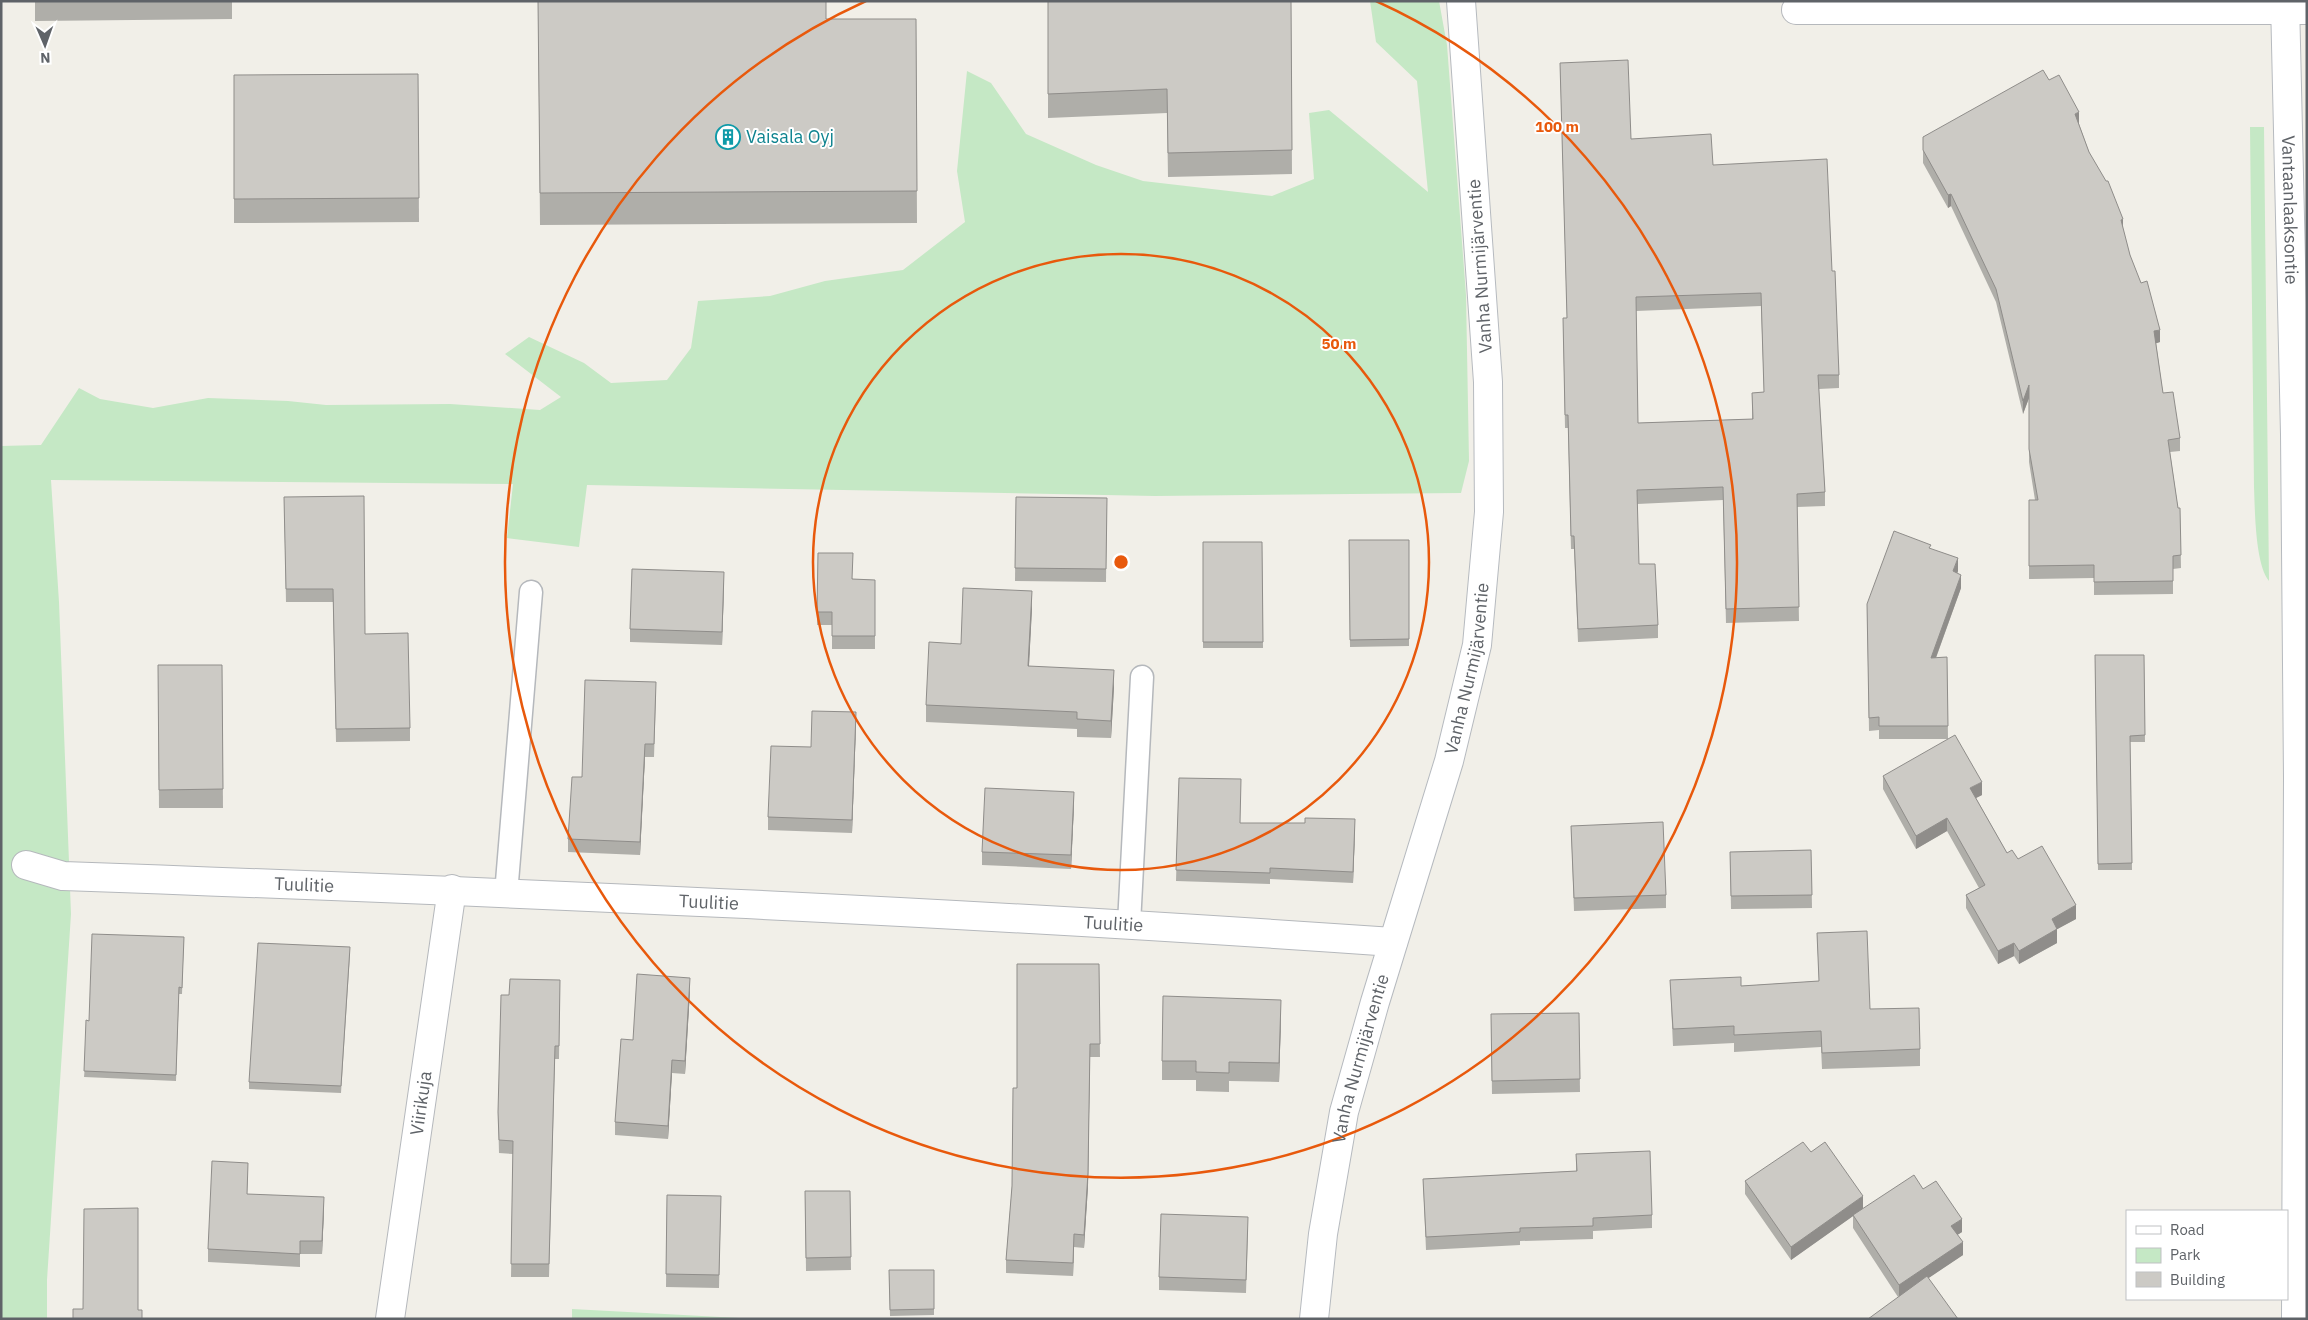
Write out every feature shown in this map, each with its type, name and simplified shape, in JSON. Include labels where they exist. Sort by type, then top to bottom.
[{"type":"street","name":"Vanha Nurmijärventie","points":[[1314,1319],[1323,1234],[1344,1112],[1393,942],[1449,761],[1477,645],[1489,512],[1488,382],[1461,1]]},
{"type":"street","points":[[1796,10],[2292,7]]},
{"type":"street","name":"Vantaanlaaksontie","points":[[2292,7],[2301,1254],[2296,1319]]},
{"type":"street","name":"Tuulitie","points":[[26,865],[57,875],[452,890],[1129,924],[1393,942]]},
{"type":"street","name":"Viirikuja","points":[[390,1319],[452,890]]},
{"type":"lane","points":[[506,894],[531,592]]},
{"type":"lane","points":[[1129,924],[1142,677]]},
{"type":"green space","points":[[1370,1],[1439,1],[1447,45],[1466,295],[1469,461],[1461,493],[1155,496],[587,485],[579,547],[507,538],[513,484],[51,480],[59,602],[71,914],[47,1280],[47,1319],[1,1319],[1,446],[41,445],[79,388],[100,399],[153,408],[208,398],[288,401],[326,405],[450,404],[540,410],[561,397],[505,354],[529,337],[584,363],[611,383],[667,380],[691,348],[698,301],[770,296],[825,281],[903,270],[965,222],[957,171],[967,71],[991,83],[1026,134],[1096,165],[1143,181],[1272,196],[1314,179],[1309,113],[1329,110],[1428,192],[1417,81],[1376,42]]},
{"type":"green space","points":[[2250,127],[2264,127],[2269,581],[2264,573],[2258,550],[2254,487]]},
{"type":"green space","points":[[572,1309],[739,1318],[739,1319],[572,1319]]},
{"type":"building","name":"Vaisala Oyj","points":[[538,1],[826,1],[826,19],[916,19],[917,191],[540,193]]},
{"type":"building","points":[[1048,1],[1291,1],[1292,150],[1168,153],[1167,89],[1048,94]]},
{"type":"building","points":[[1628,60],[1631,139],[1711,134],[1713,165],[1827,159],[1832,271],[1835,271],[1839,375],[1818,375],[1825,492],[1797,494],[1799,607],[1726,609],[1723,487],[1637,490],[1639,564],[1655,564],[1658,625],[1578,629],[1574,536],[1571,536],[1568,415],[1565,415],[1563,318],[1567,318],[1560,63]],"holes":[[[1761,293],[1764,392],[1752,393],[1753,419],[1638,423],[1636,297]]]},
{"type":"building","points":[[2043,70],[2049,80],[2059,75],[2079,112],[2075,114],[2089,152],[2106,181],[2108,181],[2123,219],[2121,220],[2130,255],[2141,283],[2147,281],[2160,330],[2154,331],[2163,393],[2173,392],[2180,438],[2168,440],[2178,508],[2180,508],[2181,555],[2173,556],[2173,581],[2094,582],[2094,565],[2029,566],[2029,500],[2038,500],[2029,449],[2029,385],[2023,401],[1996,289],[1951,194],[1948,195],[1923,150],[1923,137]]},
{"type":"building","points":[[418,74],[419,198],[234,199],[234,75]]},
{"type":"building","points":[[364,496],[365,634],[408,633],[410,728],[336,729],[333,589],[286,589],[284,497]]},
{"type":"building","points":[[1016,497],[1107,498],[1106,569],[1015,568]]},
{"type":"building","points":[[1894,531],[1931,545],[1929,548],[1958,558],[1953,571],[1961,575],[1931,658],[1947,657],[1948,726],[1879,726],[1879,717],[1869,718],[1867,604]]},
{"type":"building","points":[[1349,540],[1409,540],[1409,639],[1350,640]]},
{"type":"building","points":[[1203,542],[1262,542],[1263,642],[1203,642]]},
{"type":"building","points":[[818,553],[853,553],[852,579],[875,580],[875,636],[832,636],[832,612],[817,612]]},
{"type":"building","points":[[632,569],[724,572],[722,632],[630,629]]},
{"type":"building","points":[[963,588],[1032,591],[1028,666],[1114,670],[1111,721],[1077,719],[1077,712],[926,705],[929,642],[961,644]]},
{"type":"building","points":[[2095,655],[2144,655],[2145,735],[2130,736],[2132,863],[2098,864]]},
{"type":"building","points":[[158,665],[222,665],[223,789],[159,790]]},
{"type":"building","points":[[585,680],[656,682],[654,744],[645,744],[640,842],[568,839],[572,777],[582,777]]},
{"type":"building","points":[[812,711],[856,712],[852,820],[768,817],[771,746],[811,747]]},
{"type":"building","points":[[1955,735],[1982,782],[1970,788],[2007,853],[2012,850],[2018,859],[2042,846],[2076,905],[2052,919],[2057,929],[2019,951],[2014,943],[1998,951],[1966,895],[1985,885],[1947,818],[1916,836],[1883,776]]},
{"type":"building","points":[[1179,778],[1241,779],[1240,823],[1305,823],[1305,818],[1355,819],[1353,872],[1270,868],[1270,873],[1176,870]]},
{"type":"building","points":[[985,788],[1074,792],[1071,855],[982,852]]},
{"type":"building","points":[[1663,822],[1666,895],[1574,898],[1571,826]]},
{"type":"building","points":[[1811,850],[1812,895],[1731,896],[1730,852]]},
{"type":"building","points":[[1867,931],[1870,1009],[1919,1008],[1920,1049],[1822,1053],[1821,1031],[1734,1035],[1734,1026],[1673,1029],[1670,980],[1741,977],[1741,986],[1819,981],[1817,933]]},
{"type":"building","points":[[92,934],[184,937],[182,988],[179,987],[176,1075],[84,1071],[86,1020],[89,1021]]},
{"type":"building","points":[[258,943],[350,947],[341,1086],[249,1082]]},
{"type":"building","points":[[1017,964],[1099,964],[1100,1044],[1090,1044],[1088,1173],[1084,1235],[1074,1234],[1073,1263],[1006,1260],[1012,1186],[1013,1088],[1017,1088]]},
{"type":"building","points":[[637,974],[690,978],[685,1061],[672,1060],[668,1126],[615,1122],[621,1039],[633,1040]]},
{"type":"building","points":[[510,979],[560,980],[559,1046],[555,1046],[549,1264],[511,1264],[513,1141],[499,1140],[498,1112],[501,995],[509,995]]},
{"type":"building","points":[[1163,996],[1281,1000],[1279,1063],[1229,1062],[1229,1073],[1196,1072],[1196,1061],[1162,1061]]},
{"type":"building","points":[[1579,1013],[1580,1079],[1492,1081],[1491,1014]]},
{"type":"building","points":[[1803,1142],[1811,1152],[1825,1142],[1863,1196],[1791,1247],[1745,1181]]},
{"type":"building","points":[[1650,1151],[1652,1215],[1593,1218],[1593,1226],[1520,1228],[1520,1232],[1426,1237],[1423,1179],[1577,1171],[1576,1154]]},
{"type":"building","points":[[212,1161],[248,1163],[247,1194],[324,1197],[322,1241],[300,1241],[300,1254],[208,1249]]},
{"type":"building","points":[[1914,1175],[1923,1189],[1936,1181],[1962,1219],[1951,1226],[1963,1242],[1899,1285],[1853,1215]]},
{"type":"building","points":[[805,1191],[850,1191],[851,1257],[806,1258]]},
{"type":"building","points":[[667,1195],[721,1196],[719,1275],[666,1274]]},
{"type":"building","points":[[138,1208],[138,1310],[142,1310],[142,1319],[73,1319],[73,1309],[83,1309],[84,1209]]},
{"type":"building","points":[[1161,1214],[1248,1217],[1246,1280],[1159,1277]]},
{"type":"building","points":[[889,1270],[934,1270],[934,1309],[890,1310]]},
{"type":"building","points":[[1927,1276],[1958,1319],[1868,1319]]},
{"type":"place","name":"Vaisala Oyj","points":[[728,137]]}]
